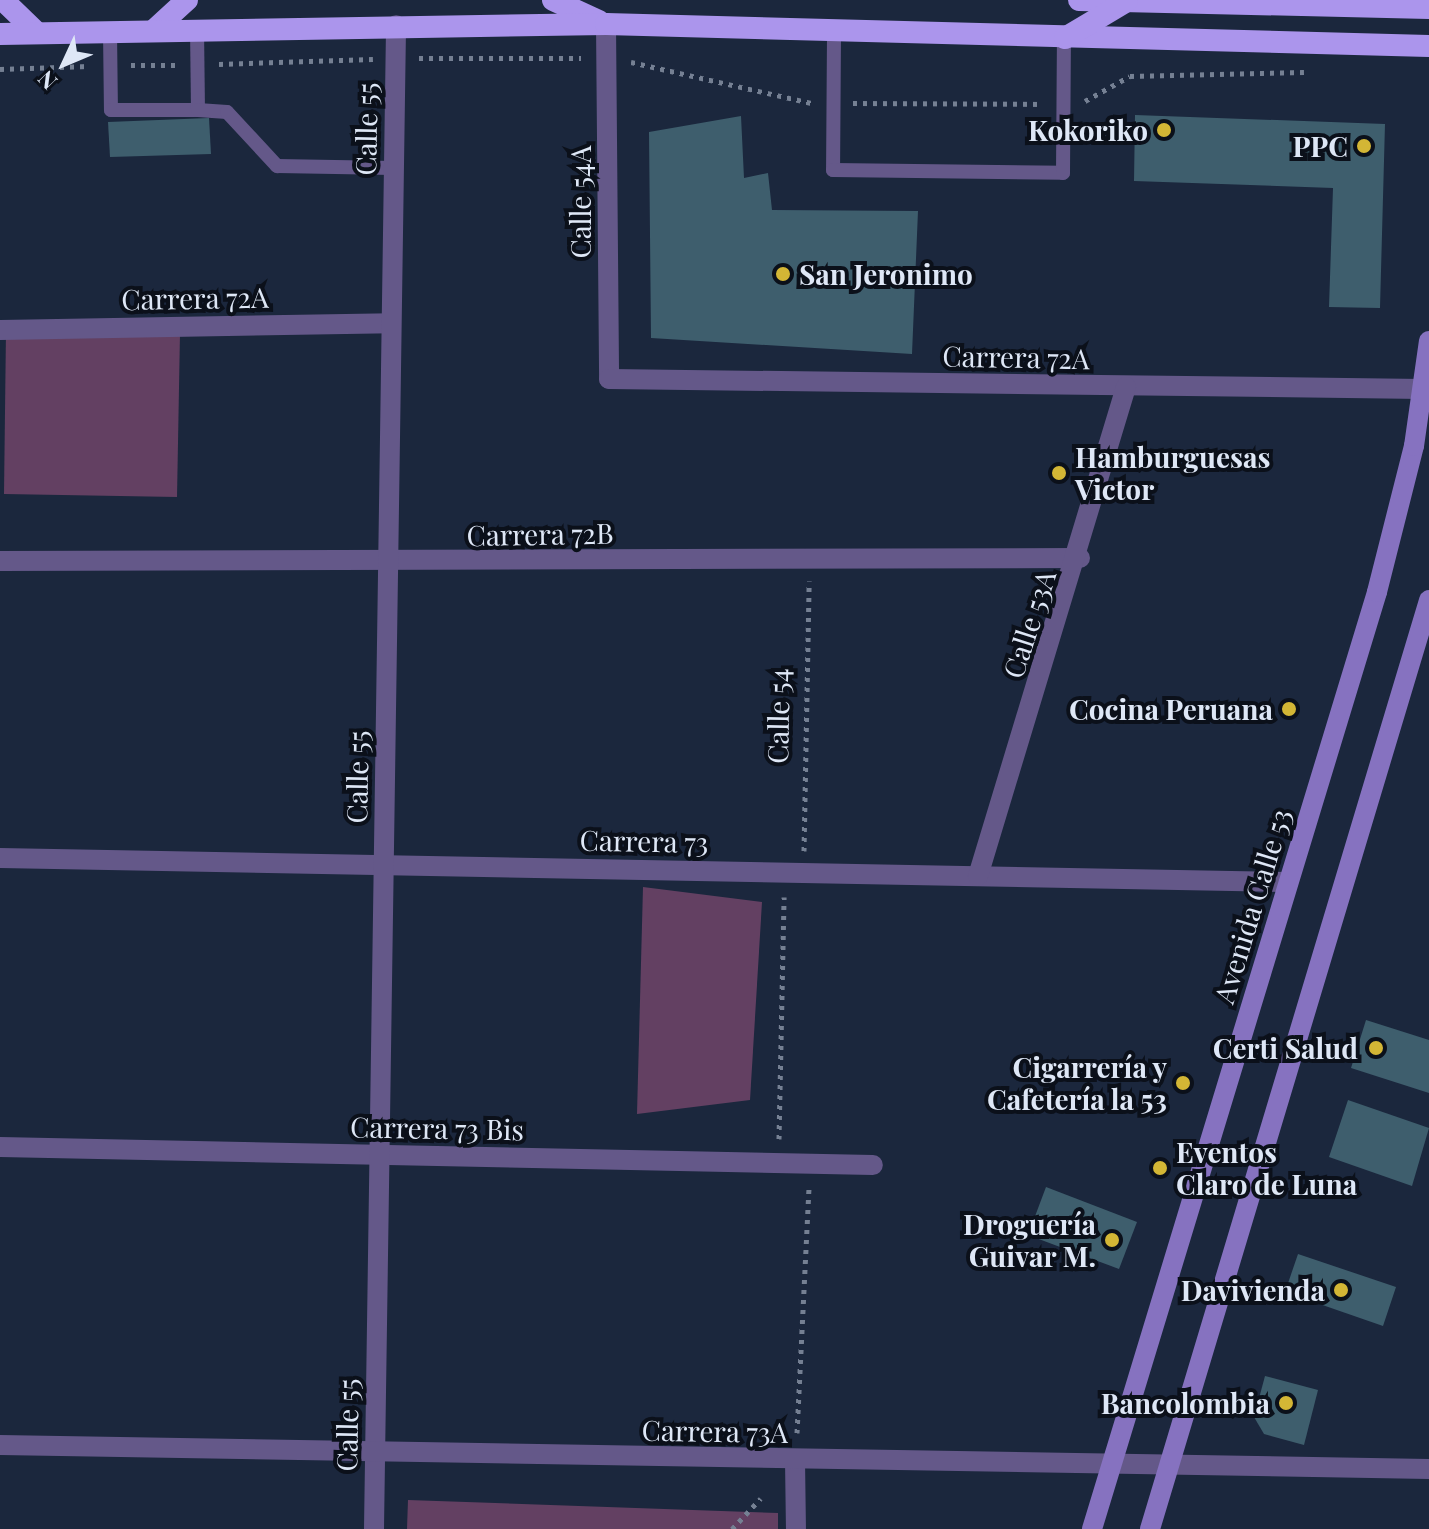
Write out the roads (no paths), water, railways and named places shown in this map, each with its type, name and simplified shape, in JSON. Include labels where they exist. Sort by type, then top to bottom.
[{"type":"highway","points":[[3,0],[37,33]]},
{"type":"highway","points":[[153,31],[187,0]]},
{"type":"highway","points":[[553,0],[606,24]]},
{"type":"highway","points":[[1079,0],[1429,8]]},
{"type":"highway","points":[[1064,39],[1127,1]]},
{"type":"highway","points":[[0,34],[396,25],[606,24],[834,35],[1429,46]]},
{"type":"main road","name":"Avenida Calle 53","points":[[1092,1529],[1377,592],[1423,389],[1429,341]]},
{"type":"main road","points":[[1150,1529],[1429,600]]},
{"type":"street","name":"Calle 54A","points":[[606,24],[609,379]]},
{"type":"street","name":"Calle 55","points":[[374,1529],[396,25]]},
{"type":"street","name":"Carrera 72A","points":[[0,330],[391,323]]},
{"type":"street","name":"Carrera 72A","points":[[609,379],[1423,389]]},
{"type":"street","name":"Calle 53A","points":[[978,876],[1080,558],[1126,387]]},
{"type":"street","name":"Carrera 72B","points":[[0,561],[388,564],[1080,558]]},
{"type":"street","name":"Carrera 73","points":[[0,858],[1288,882]]},
{"type":"street","name":"Carrera 73 Bis","points":[[0,1147],[873,1165]]},
{"type":"street","name":"Carrera 73A","points":[[0,1445],[1429,1469]]},
{"type":"street","points":[[795,1460],[796,1529]]},
{"type":"lane","points":[[197,30],[198,110]]},
{"type":"lane","points":[[110,32],[111,110],[227,112],[277,166],[393,168]]},
{"type":"lane","points":[[834,35],[833,170],[1063,173],[1064,39]]},
{"type":"place","name":"Kokoriko","points":[[1164,130]]},
{"type":"place","name":"PPC","points":[[1364,146]]},
{"type":"place","name":"San Jeronimo","points":[[783,274]]},
{"type":"place","name":"Hamburguesas Victor","points":[[1059,473]]},
{"type":"place","name":"Cocina Peruana","points":[[1289,709]]},
{"type":"place","name":"Certi Salud","points":[[1376,1048]]},
{"type":"place","name":"Cigarrería y Cafetería la 53","points":[[1183,1083]]},
{"type":"place","name":"Eventos Claro de Luna","points":[[1160,1168]]},
{"type":"place","name":"Droguería Guivar M.","points":[[1112,1240]]},
{"type":"place","name":"Davivienda","points":[[1341,1290]]},
{"type":"place","name":"Bancolombia","points":[[1286,1403]]}]
